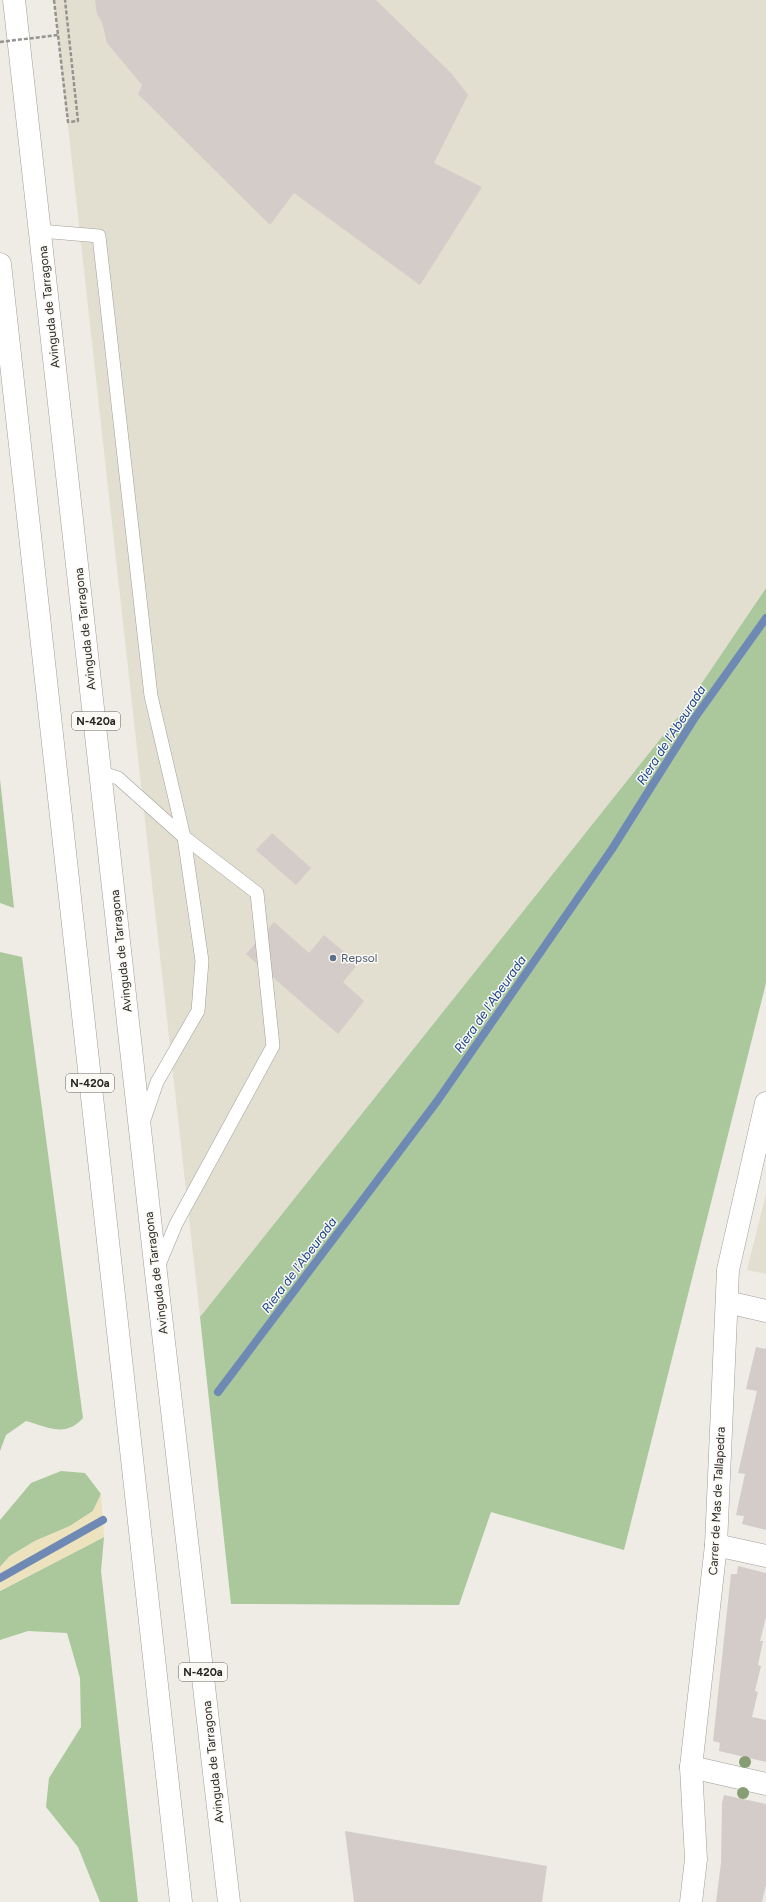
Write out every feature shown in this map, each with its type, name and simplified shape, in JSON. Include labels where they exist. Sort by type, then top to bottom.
[{"type":"main road","name":"Avinguda de Tarragona","points":[[14,0],[102,773],[140,1132],[229,1902]]},
{"type":"main road","name":"N-420a","points":[[0,264],[181,1902]]},
{"type":"main road","name":"Carrer de Mas de Tallapedra","points":[[691,1902],[696,1859],[691,1767],[716,1545],[728,1270],[766,1104]]},
{"type":"main road","points":[[727,1302],[766,1311]]},
{"type":"main road","points":[[716,1545],[766,1556]]},
{"type":"main road","points":[[691,1767],[766,1784]]},
{"type":"lane","points":[[40,231],[99,236],[151,696],[184,837],[202,961],[198,1011],[157,1082],[140,1132]]},
{"type":"lane","points":[[102,773],[118,778],[184,837],[257,893],[273,1046],[176,1224],[156,1273]]},
{"type":"path","points":[[54,0],[68,122],[78,121],[65,0]]},
{"type":"path","points":[[0,42],[58,35]]},
{"type":"shaded area","points":[[54,0],[766,0],[766,588],[685,708],[200,1317]]},
{"type":"shaded area","points":[[766,1194],[766,1274],[747,1270]]},
{"type":"green space","points":[[766,588],[766,983],[624,1550],[491,1512],[459,1605],[231,1604],[200,1317],[685,708]]},
{"type":"green space","points":[[0,779],[14,908],[0,903]]},
{"type":"green space","points":[[0,952],[22,957],[83,1418],[70,1428],[63,1429],[49,1428],[26,1421],[6,1435],[0,1451]]},
{"type":"green space","points":[[61,1471],[85,1473],[101,1494],[93,1511],[70,1526],[35,1541],[10,1556],[0,1567],[0,1520],[31,1483]]},
{"type":"green space","points":[[104,1537],[101,1571],[138,1902],[100,1902],[78,1847],[46,1807],[49,1778],[81,1727],[80,1678],[67,1633],[28,1631],[0,1640],[0,1591]]},
{"type":"sand","points":[[101,1494],[104,1537],[0,1591],[0,1567],[10,1556],[35,1541],[70,1526],[93,1511]]},
{"type":"building","points":[[95,0],[376,0],[452,74],[468,95],[434,163],[482,187],[420,285],[294,193],[270,225],[138,94],[142,85],[107,43],[102,22],[97,14]]},
{"type":"building","points":[[272,833],[311,868],[296,885],[256,850]]},
{"type":"building","points":[[274,922],[309,953],[324,935],[358,964],[343,982],[364,1001],[338,1034],[246,954]]},
{"type":"building","points":[[766,1346],[766,1530],[742,1524],[744,1516],[736,1515],[745,1474],[738,1473],[757,1391],[746,1389],[756,1347],[765,1349]]},
{"type":"building","points":[[738,1566],[766,1573],[766,1617],[760,1641],[763,1641],[758,1665],[761,1666],[755,1691],[758,1692],[752,1717],[766,1720],[766,1762],[719,1751],[720,1743],[713,1741],[731,1574],[737,1574]]},
{"type":"building","points":[[724,1795],[766,1804],[766,1885],[762,1902],[716,1902],[721,1863],[722,1803]]},
{"type":"building","points":[[345,1831],[547,1866],[542,1902],[354,1902]]},
{"type":"waterway","name":"Riera de l'Abeurada","points":[[218,1392],[438,1100],[612,849],[694,719],[766,618]]},
{"type":"waterway","name":"Riera de l'Abeurada","points":[[0,1578],[103,1520]]},
{"type":"place","name":"Repsol","points":[[333,958]]}]
